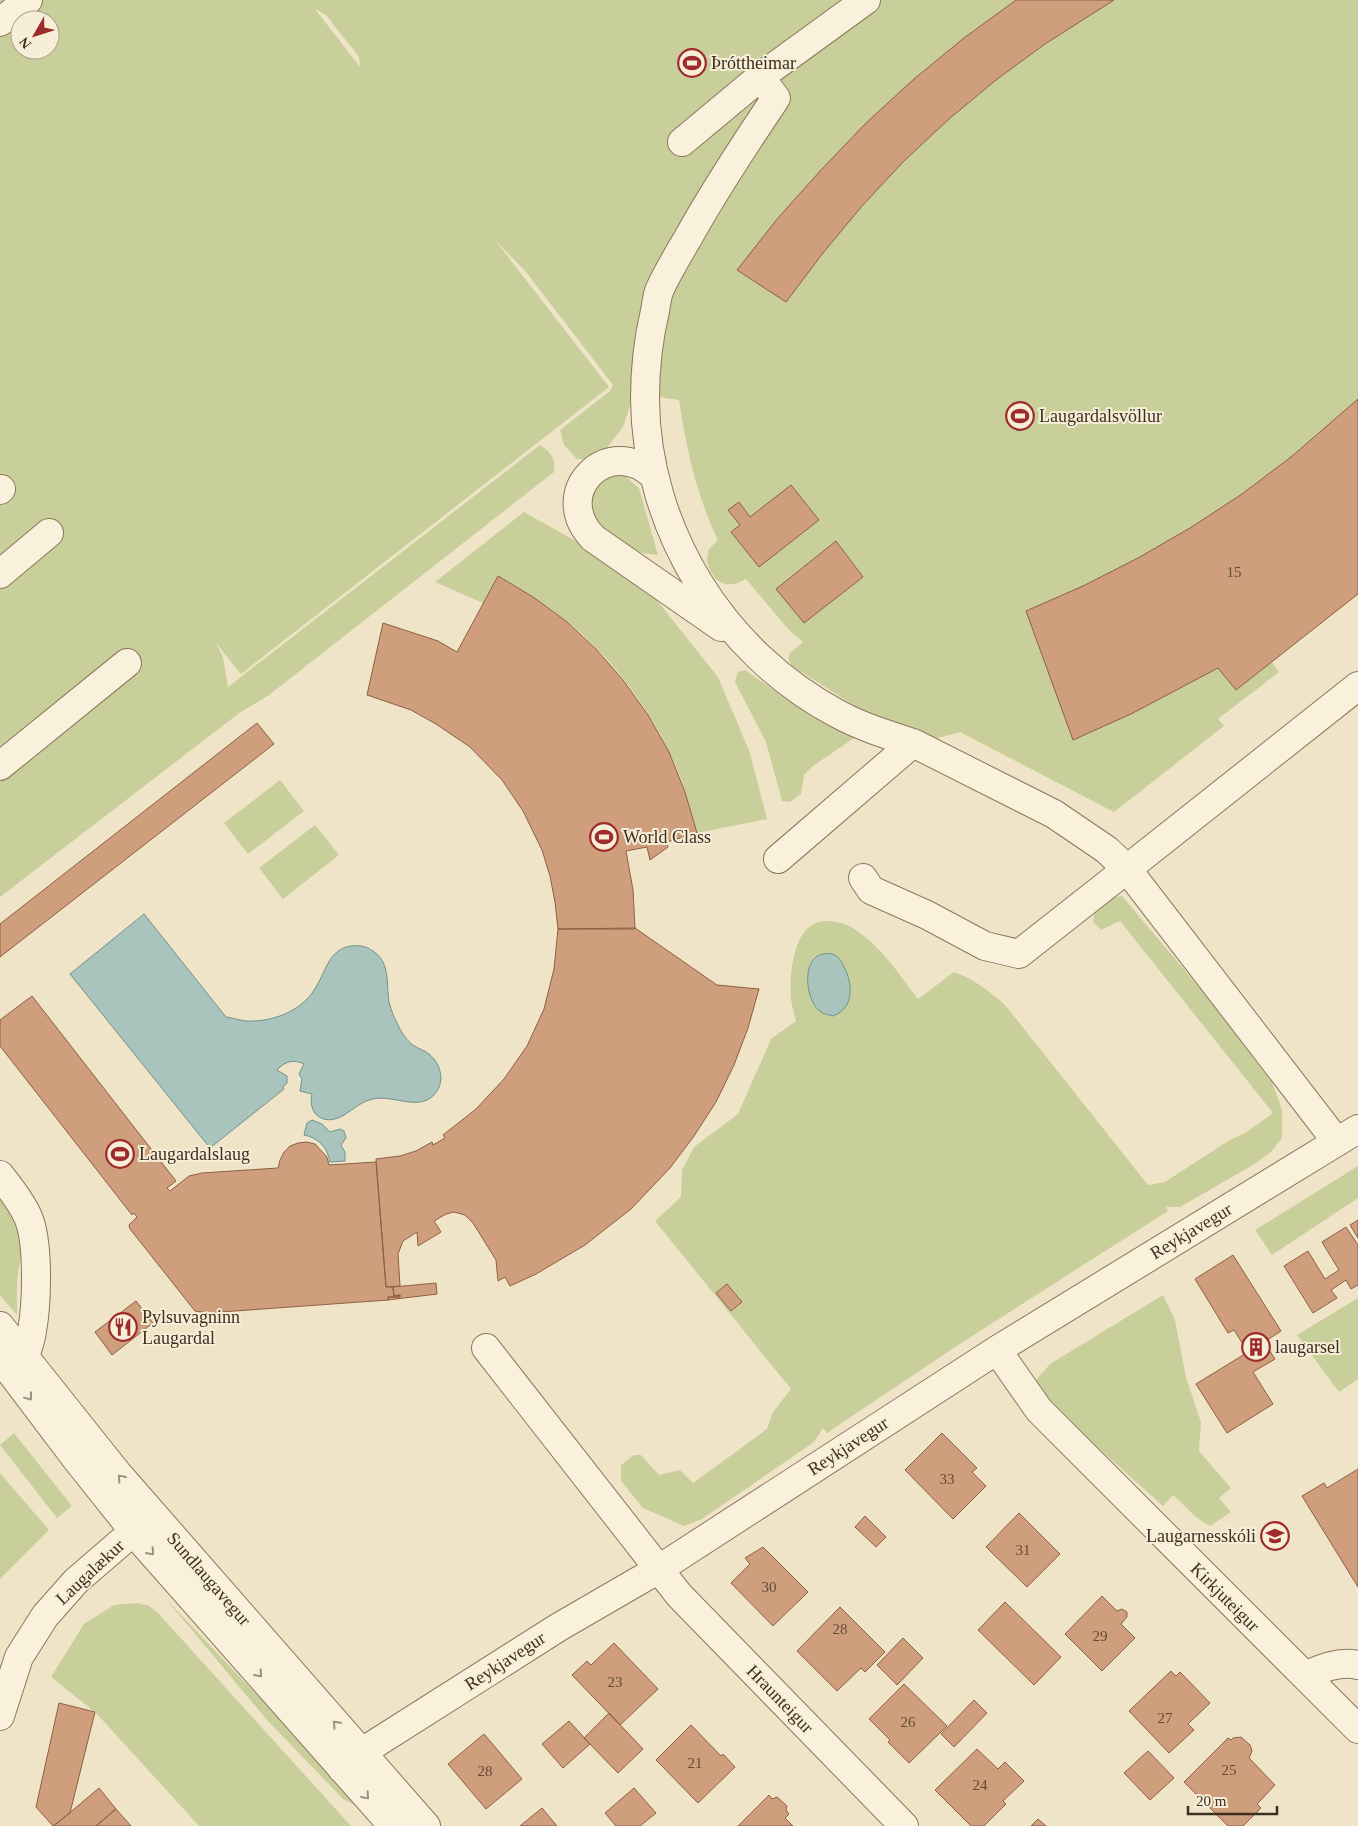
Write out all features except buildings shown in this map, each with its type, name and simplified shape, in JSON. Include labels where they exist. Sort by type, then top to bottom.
[{"type":"street","points":[[0,22],[28,0]]},
{"type":"street","points":[[682,142],[760,77],[866,0]]},
{"type":"street","points":[[742,642],[717,611],[694,576],[675,538],[660,499],[650,458],[645,416],[645,374],[650,333],[659,292],[703,211],[738,154],[776,98],[760,77]]},
{"type":"street","points":[[654,476],[646,468],[628,461],[611,461],[599,466],[582,483],[578,494],[577,506],[585,529],[600,543],[742,642],[804,694],[831,710],[875,731],[913,743],[1054,814],[1107,850],[1126,869],[1348,1136]]},
{"type":"street","points":[[0,574],[48,533]]},
{"type":"street","points":[[0,766],[127,663]]},
{"type":"street","points":[[863,878],[871,890],[927,915],[985,946],[1019,954],[1358,686]]},
{"type":"street","points":[[778,859],[913,743]]},
{"type":"street","name":"Reykjavegur","points":[[352,1761],[559,1627],[659,1569],[996,1350],[1348,1136]]},
{"type":"street","points":[[0,1176],[24,1208],[29,1218],[35,1243],[32,1333],[12,1357]]},
{"type":"street","name":"Sundlaugavegur","points":[[0,1326],[12,1357],[98,1451],[143,1523],[321,1708],[393,1826]]},
{"type":"street","name":"Hraunteigur","points":[[486,1348],[679,1595],[904,1826]]},
{"type":"street","name":"Kirkjuteigur","points":[[996,1350],[1039,1410],[1358,1729]]},
{"type":"street","name":"Laugalækur","points":[[0,1716],[19,1657],[45,1616],[76,1580],[143,1523]]},
{"type":"street","points":[[1305,1676],[1320,1668],[1336,1664],[1358,1665]]},
{"type":"street","name":"Sundlaugavegur","points":[[352,1761],[426,1826]]},
{"type":"green space","points":[[0,0],[1358,0],[1358,594],[1272,662],[1279,672],[1218,719],[1224,726],[1114,812],[960,732],[938,738],[918,734],[866,713],[792,666],[788,658],[790,653],[803,642],[789,630],[746,579],[733,584],[723,583],[714,577],[708,565],[709,549],[718,540],[704,507],[693,472],[679,400],[645,395],[632,389],[630,406],[623,427],[606,449],[590,459],[577,459],[564,445],[560,430],[610,391],[613,385],[526,272],[495,240],[609,387],[241,674],[216,643],[223,657],[228,687],[540,445],[552,456],[554,472],[269,695],[238,714],[0,897]],"holes":[[[315,9],[326,15],[359,57],[360,67]]]},
{"type":"green space","points":[[608,475],[625,476],[639,488],[658,555],[642,553],[619,542],[594,521],[586,501],[591,485]]},
{"type":"green space","points":[[524,512],[588,548],[655,598],[718,677],[750,753],[767,819],[697,833],[686,793],[666,745],[638,698],[603,655],[585,637],[549,608],[498,576],[483,603],[435,582]]},
{"type":"green space","points":[[745,670],[784,697],[855,734],[854,738],[813,766],[804,775],[801,794],[790,802],[782,801],[766,742],[735,682],[738,672]]},
{"type":"green space","points":[[280,780],[304,811],[248,854],[224,823]]},
{"type":"green space","points":[[315,825],[339,855],[283,899],[259,868]]},
{"type":"green space","points":[[1122,896],[1267,1068],[1282,1110],[1282,1138],[1271,1152],[1253,1165],[1180,1207],[1166,1207],[1168,1211],[955,1347],[827,1433],[823,1428],[814,1442],[702,1519],[684,1526],[643,1508],[621,1481],[621,1465],[634,1455],[641,1455],[659,1475],[680,1470],[693,1483],[767,1429],[773,1412],[791,1389],[655,1221],[681,1197],[682,1170],[694,1147],[738,1114],[771,1039],[796,1021],[791,999],[792,964],[799,940],[805,931],[814,924],[831,921],[853,928],[863,935],[889,961],[918,999],[954,972],[975,982],[993,995],[1005,1005],[1148,1185],[1165,1182],[1228,1141],[1245,1133],[1273,1113],[1120,921],[1101,930],[1093,922],[1095,910],[1110,898]]},
{"type":"green space","points":[[1358,1166],[1358,1198],[1272,1255],[1255,1230]]},
{"type":"green space","points":[[0,1197],[18,1232],[21,1255],[17,1280],[17,1315],[0,1295]]},
{"type":"green space","points":[[1163,1295],[1175,1320],[1186,1377],[1201,1422],[1199,1451],[1231,1488],[1219,1498],[1231,1512],[1210,1526],[1197,1518],[1173,1495],[1163,1506],[1030,1387],[1050,1364]]},
{"type":"green space","points":[[1358,1298],[1358,1379],[1339,1392],[1297,1335]]},
{"type":"green space","points":[[14,1433],[72,1506],[57,1518],[0,1445]]},
{"type":"green space","points":[[0,1473],[49,1530],[0,1579]]},
{"type":"green space","points":[[166,1599],[368,1812],[343,1799],[266,1719]]},
{"type":"green space","points":[[138,1603],[149,1606],[158,1613],[351,1826],[199,1826],[96,1713],[51,1677],[84,1624],[114,1605]]},
{"type":"water","points":[[144,914],[226,1017],[242,1020],[270,1019],[288,1012],[311,995],[329,962],[338,951],[354,946],[370,949],[383,961],[387,974],[390,1005],[402,1032],[411,1043],[426,1051],[438,1066],[441,1081],[437,1091],[431,1098],[416,1102],[381,1098],[373,1099],[362,1103],[337,1118],[324,1119],[319,1117],[312,1108],[312,1094],[300,1091],[302,1079],[299,1074],[304,1064],[290,1062],[277,1070],[287,1076],[287,1083],[283,1087],[284,1089],[210,1148],[70,974]]},
{"type":"water","points":[[824,954],[834,955],[840,960],[849,979],[850,994],[848,1001],[840,1012],[833,1016],[822,1013],[816,1008],[808,985],[809,969],[812,962],[817,956]]},
{"type":"water","points":[[312,1120],[322,1124],[330,1132],[340,1129],[344,1131],[346,1138],[341,1145],[345,1152],[345,1161],[330,1162],[322,1144],[314,1138],[304,1135],[307,1123]]},
{"type":"place","name":"Þróttheimar","points":[[692,63]]},
{"type":"place","name":"Laugardalsvöllur","points":[[1020,416]]},
{"type":"place","name":"World Class","points":[[604,837]]},
{"type":"place","name":"Laugardalslaug","points":[[120,1154]]},
{"type":"place","name":"Pylsuvagninn Laugardal","points":[[123,1327]]},
{"type":"place","name":"laugarsel","points":[[1256,1347]]},
{"type":"place","name":"Laugarnesskóli","points":[[1275,1536]]}]
